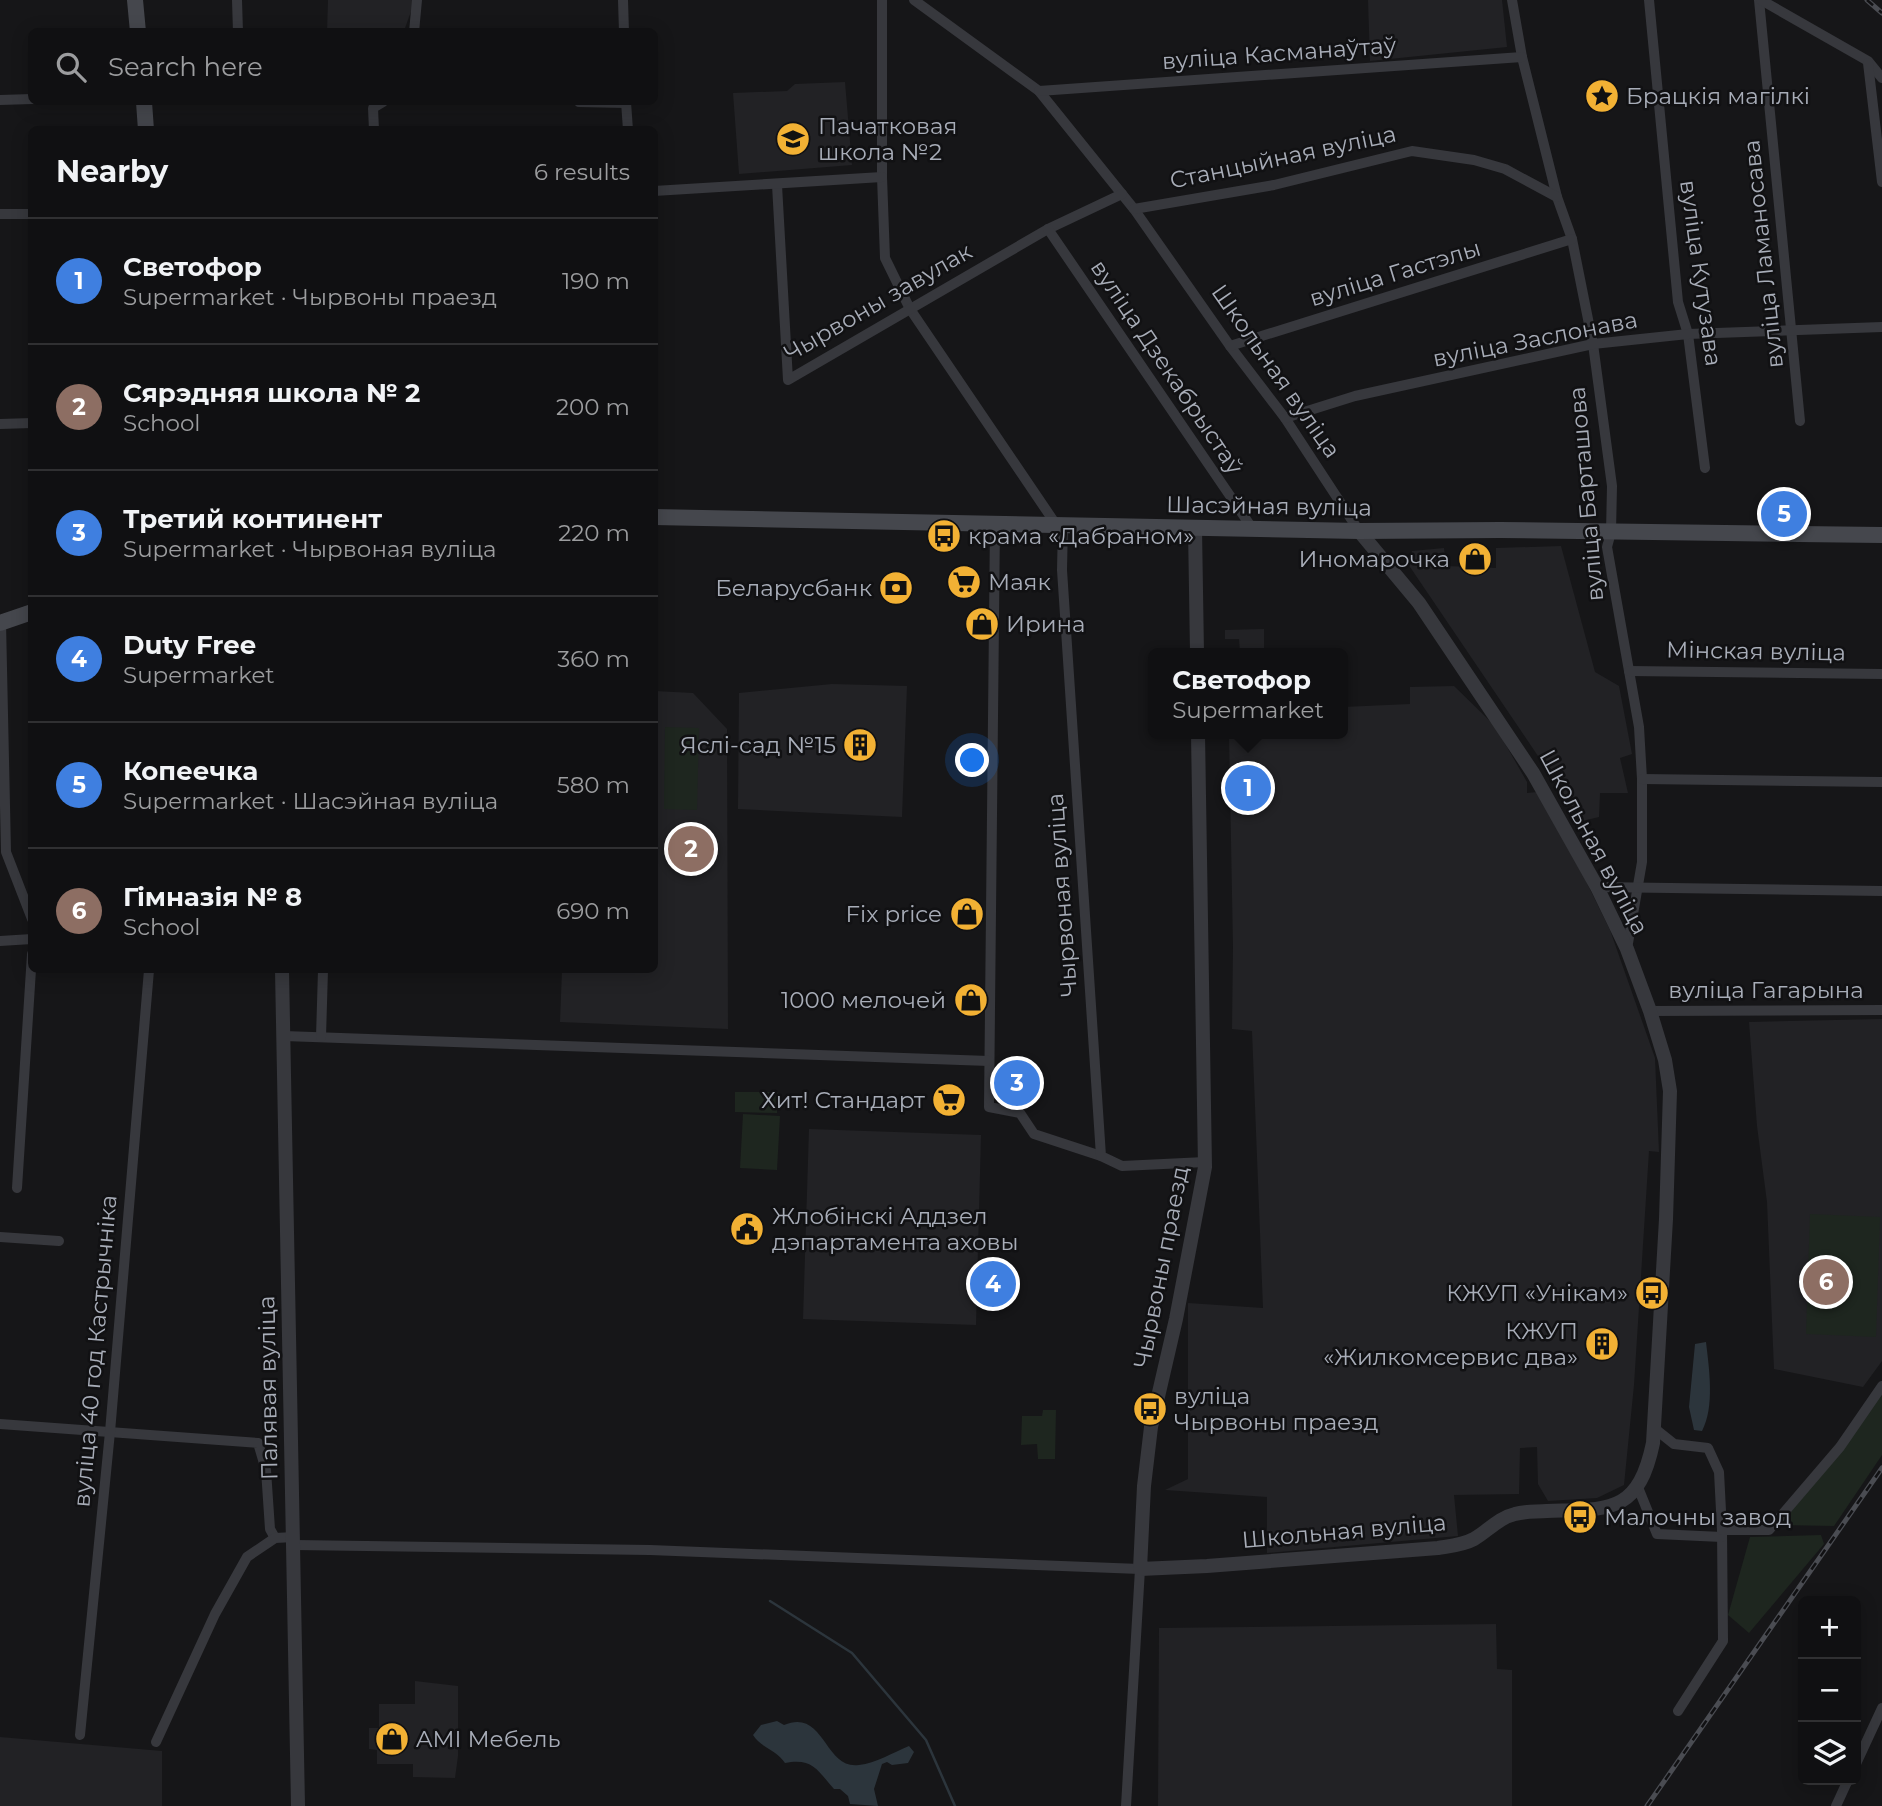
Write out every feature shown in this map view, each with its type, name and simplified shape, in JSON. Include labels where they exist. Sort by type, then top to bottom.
[{"type":"main road","points":[[135,0],[138,28]]},
{"type":"main road","points":[[144,105],[146,126]]},
{"type":"main road","name":"Шасэйная вуліца","points":[[658,517],[1359,531],[1882,535]]},
{"type":"main road","points":[[1,622],[28,613]]},
{"type":"street","points":[[237,0],[238,28]]},
{"type":"street","points":[[414,28],[417,0]]},
{"type":"street","points":[[624,0],[624,28]]},
{"type":"street","points":[[882,0],[885,258],[910,309],[1059,524]]},
{"type":"street","name":"Школьная вуліца","points":[[914,0],[1039,91],[1134,209],[1230,346],[1285,418],[1359,531],[1419,603],[1533,773],[1597,887],[1626,949],[1650,1011],[1665,1060],[1670,1091],[1654,1428],[1649,1461],[1637,1485],[1623,1502],[1605,1509],[1514,1514],[1495,1523],[1474,1539],[1438,1548],[1140,1569]]},
{"type":"street","name":"вуліца Барташова","points":[[1512,0],[1522,57],[1557,197],[1572,239],[1593,344],[1612,486],[1611,532],[1607,547],[1639,727],[1642,779],[1642,862],[1626,949]]},
{"type":"street","name":"вуліца Кутузава","points":[[1649,0],[1678,302],[1688,334],[1705,468]]},
{"type":"street","points":[[1760,0],[1868,61],[1882,78]]},
{"type":"street","name":"вуліца Ламаносава","points":[[1760,0],[1800,421]]},
{"type":"street","name":"вуліца Касманаўтаў","points":[[1039,91],[1522,57]]},
{"type":"street","points":[[1868,61],[1882,181]]},
{"type":"street","points":[[0,100],[28,99]]},
{"type":"street","points":[[374,126],[373,108],[378,105]]},
{"type":"street","points":[[626,105],[628,126]]},
{"type":"street","name":"Станцыйная вуліца","points":[[1134,209],[1274,185],[1412,151],[1474,160],[1505,169],[1557,197]]},
{"type":"street","points":[[658,191],[882,177]]},
{"type":"street","name":"Чырвоны завулак","points":[[777,185],[788,380],[1048,229],[1122,194]]},
{"type":"street","points":[[0,214],[28,214]]},
{"type":"street","name":"вуліца Дзекабрыстаў","points":[[1048,229],[1252,528]]},
{"type":"street","name":"вуліца Гастэлы","points":[[1230,346],[1572,239]]},
{"type":"street","name":"вуліца Заслонава","points":[[1285,418],[1355,396],[1593,344],[1688,334],[1882,327]]},
{"type":"street","points":[[0,424],[28,423]]},
{"type":"street","points":[[995,523],[989,1107],[1020,1113],[1034,1134],[1101,1156],[1122,1166],[1205,1162]]},
{"type":"street","name":"Чырвоная вуліца","points":[[1059,524],[1101,1156]]},
{"type":"street","points":[[1195,528],[1197,648]]},
{"type":"street","points":[[1,622],[6,852],[28,909]]},
{"type":"street","name":"Мінская вуліца","points":[[1629,671],[1882,674]]},
{"type":"street","name":"Чырвоны праезд","points":[[1126,1806],[1144,1486],[1151,1427],[1176,1319],[1205,1162],[1198,739]]},
{"type":"street","points":[[1642,779],[1882,782]]},
{"type":"street","points":[[1597,887],[1882,891]]},
{"type":"street","points":[[0,940],[28,939]]},
{"type":"street","points":[[17,1188],[31,973]]},
{"type":"street","name":"вуліца 40 год Кастрычніка","points":[[80,1735],[110,1432],[149,973]]},
{"type":"street","name":"Палявая вуліца","points":[[282,973],[298,1806]]},
{"type":"street","points":[[321,1037],[324,973]]},
{"type":"street","name":"вуліца Гагарына","points":[[1650,1011],[1882,1010]]},
{"type":"street","points":[[284,1036],[989,1061]]},
{"type":"street","points":[[0,1237],[59,1241]]},
{"type":"street","points":[[1637,1485],[1657,1534],[1722,1534],[1769,1530],[1840,1447],[1882,1386]]},
{"type":"street","points":[[0,1424],[258,1443],[266,1470],[270,1529],[275,1538]]},
{"type":"street","points":[[1654,1428],[1674,1444],[1707,1448],[1719,1472],[1723,1641],[1678,1711]]},
{"type":"street","points":[[156,1742],[215,1614],[247,1557],[275,1538],[294,1541],[650,1550],[1140,1569]]},
{"type":"street","points":[[1861,1753],[1882,1708]]},
{"type":"street","points":[[1836,1806],[1846,1785]]},
{"type":"shaded area","points":[[328,0],[415,0],[405,28],[327,28]]},
{"type":"shaded area","points":[[1368,0],[1502,0],[1507,47],[1370,61]]},
{"type":"shaded area","name":"Пачатковая школа №2","points":[[845,82],[852,165],[739,174],[733,93],[787,91],[795,84]]},
{"type":"shaded area","points":[[1561,546],[1595,672],[1619,686],[1632,754],[1620,758],[1628,793],[1600,793],[1599,817],[1582,821],[1408,564],[1412,551],[1444,548],[1446,566],[1496,568],[1496,548]]},
{"type":"shaded area","points":[[1264,629],[1264,648],[1240,648],[1239,639],[1225,639],[1225,630]]},
{"type":"shaded area","points":[[832,684],[907,686],[902,817],[738,809],[739,693]]},
{"type":"shaded area","points":[[1454,686],[1495,726],[1527,782],[1527,793],[1537,792],[1610,930],[1655,1058],[1659,1152],[1649,1151],[1634,1385],[1624,1485],[1597,1498],[1548,1501],[1538,1484],[1537,1447],[1520,1448],[1519,1494],[1454,1495],[1458,1536],[1267,1553],[1267,1497],[1165,1490],[1188,1479],[1188,1303],[1263,1308],[1252,1031],[1232,1029],[1229,739],[1348,739],[1348,707],[1410,704],[1410,687]]},
{"type":"shaded area","points":[[658,691],[693,693],[727,729],[728,1029],[560,1022],[562,973],[658,973]]},
{"type":"shaded area","points":[[665,727],[699,728],[697,810],[664,809]]},
{"type":"shaded area","points":[[1882,1019],[1882,1361],[1863,1387],[1774,1369],[1767,1202],[1757,1126],[1749,1022]]},
{"type":"shaded area","points":[[735,1092],[778,1092],[777,1113],[735,1112]]},
{"type":"shaded area","points":[[743,1114],[780,1116],[777,1170],[740,1168]]},
{"type":"shaded area","points":[[809,1129],[981,1135],[976,1325],[803,1319]]},
{"type":"shaded area","points":[[1810,1214],[1880,1217],[1876,1337],[1806,1334]]},
{"type":"shaded area","points":[[1706,1342],[1710,1399],[1702,1431],[1694,1430],[1689,1407],[1695,1344]]},
{"type":"shaded area","points":[[1882,1393],[1882,1455],[1834,1526],[1780,1525]]},
{"type":"shaded area","points":[[1043,1410],[1056,1410],[1055,1459],[1038,1459],[1037,1444],[1021,1445],[1022,1416],[1042,1416]]},
{"type":"shaded area","points":[[1821,1535],[1824,1544],[1749,1633],[1728,1615],[1750,1537]]},
{"type":"shaded area","points":[[1496,1624],[1497,1669],[1512,1670],[1512,1806],[1158,1806],[1159,1628]]},
{"type":"shaded area","points":[[415,1681],[458,1686],[458,1756],[455,1778],[413,1777],[413,1764],[377,1764],[377,1750],[369,1749],[369,1728],[379,1728],[379,1704],[415,1704]]},
{"type":"shaded area","points":[[777,1721],[784,1725],[798,1722],[808,1725],[838,1758],[847,1764],[872,1762],[909,1746],[914,1752],[908,1763],[882,1764],[874,1789],[878,1806],[850,1804],[848,1796],[840,1789],[834,1789],[814,1767],[802,1762],[785,1763],[753,1735],[761,1725]]},
{"type":"shaded area","points":[[0,1737],[162,1751],[162,1806],[0,1806]]},
{"type":"waterway","points":[[770,1601],[852,1653],[926,1740],[955,1806]]},
{"type":"railway","points":[[1867,0],[1882,13]]},
{"type":"railway","points":[[1647,1806],[1882,1468]]},
{"type":"place","name":"Брацкія магілкі","points":[[1602,96]]},
{"type":"place","name":"Пачатковая школа №2","points":[[793,139]]},
{"type":"place","name":"Копеечка","points":[[1784,514]]},
{"type":"place","name":"крама «Дабраном»","points":[[944,536]]},
{"type":"place","name":"Иномарочка","points":[[1475,559]]},
{"type":"place","name":"Маяк","points":[[964,582]]},
{"type":"place","name":"Беларусбанк","points":[[896,588]]},
{"type":"place","name":"Ирина","points":[[982,624]]},
{"type":"place","name":"Яслі-сад №15","points":[[860,745]]},
{"type":"place","name":"Светофор","points":[[1248,788]]},
{"type":"place","name":"Сярэдняя школа № 2","points":[[691,849]]},
{"type":"place","name":"Fix price","points":[[967,914]]},
{"type":"place","name":"1000 мелочей","points":[[971,1000]]},
{"type":"place","name":"Третий континент","points":[[1017,1083]]},
{"type":"place","name":"Хит! Стандарт","points":[[949,1100]]},
{"type":"place","name":"Жлобінскі Аддзел дэпартамента аховы","points":[[747,1229]]},
{"type":"place","name":"Гімназія № 8","points":[[1826,1282]]},
{"type":"place","name":"Duty Free","points":[[993,1284]]},
{"type":"place","name":"КЖУП «Унікам»","points":[[1652,1293]]},
{"type":"place","name":"КЖУП «Жилкомсервис два»","points":[[1602,1344]]},
{"type":"place","name":"вуліца Чырвоны праезд","points":[[1150,1409]]},
{"type":"place","name":"Малочны завод","points":[[1580,1517]]},
{"type":"place","name":"AMI Мебель","points":[[392,1739]]}]
